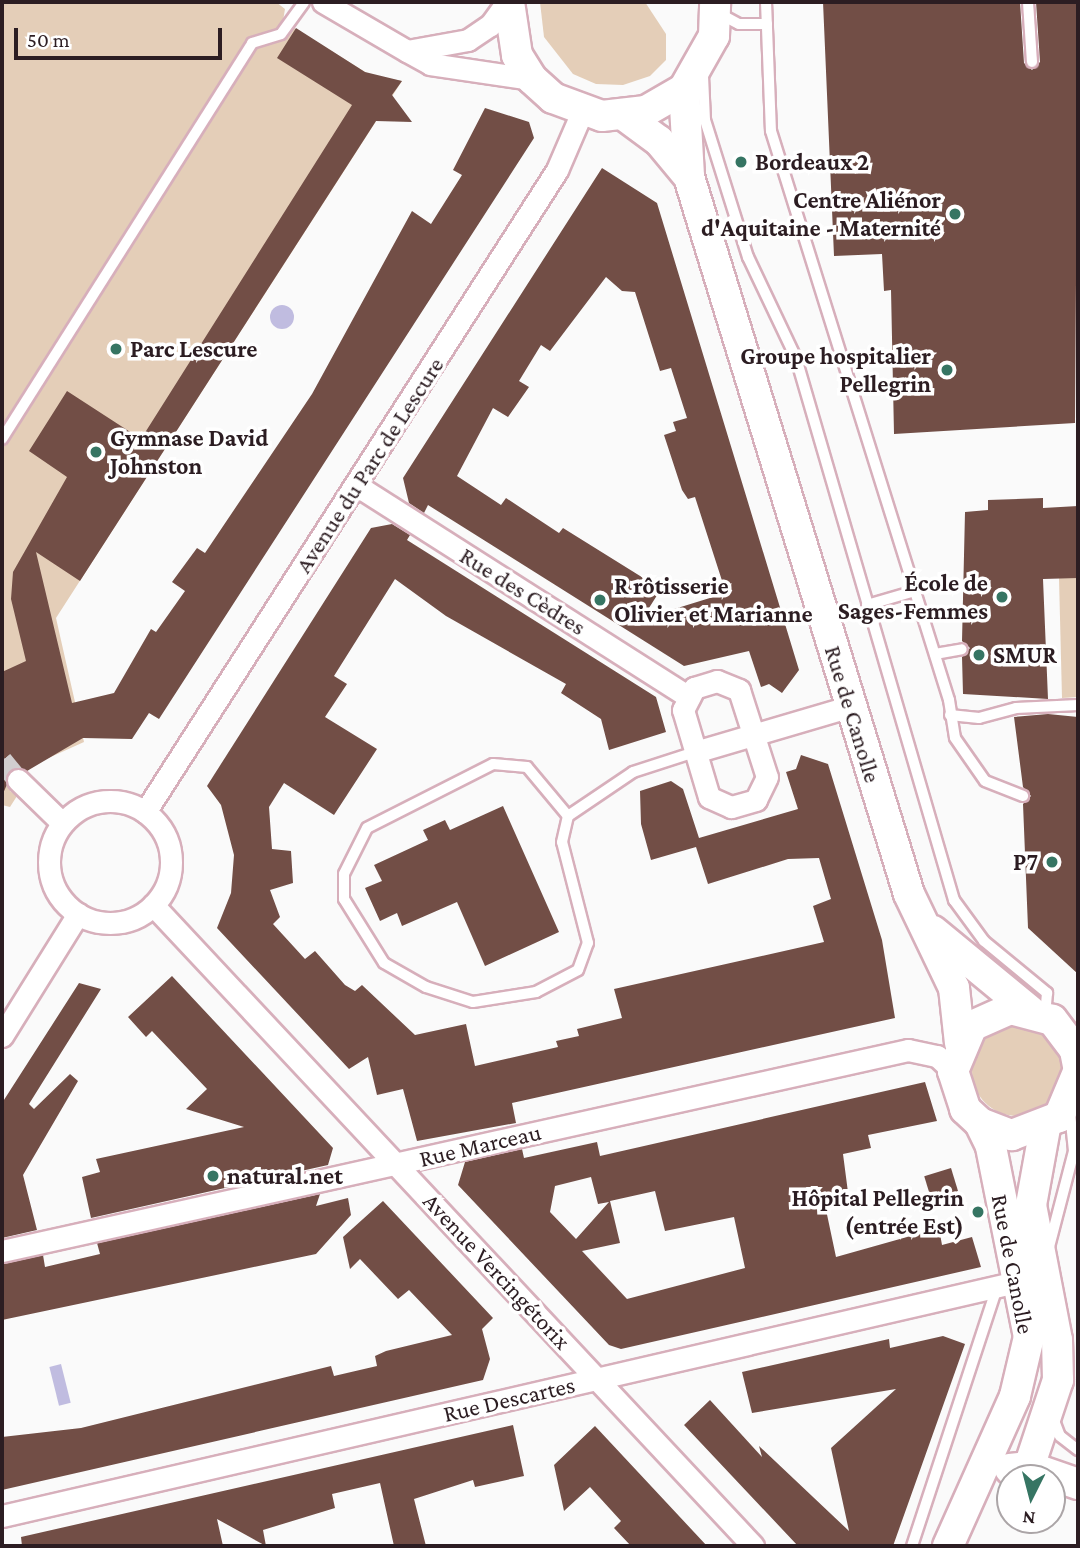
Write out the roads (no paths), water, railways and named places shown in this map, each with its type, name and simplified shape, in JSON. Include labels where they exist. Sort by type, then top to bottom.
[{"type":"street","points":[[323,2],[430,64],[508,71],[532,79],[582,112],[625,116],[684,89],[705,61],[716,5]]},
{"type":"street","points":[[407,51],[468,40],[490,26],[508,2]]},
{"type":"street","points":[[508,2],[517,55],[532,79]]},
{"type":"street","name":"Rue de Canolle","points":[[684,89],[689,177],[909,894],[927,926],[954,988],[956,1091],[979,1123],[990,1146],[1018,1282],[1028,1350],[978,1484],[948,1546]]},
{"type":"street","name":"Avenue du Parc de Lescure","points":[[145,812],[557,170],[582,112]]},
{"type":"street","name":"Rue de Canolle","points":[[625,116],[659,141],[689,177]]},
{"type":"street","name":"Rue des Cèdres","points":[[356,485],[689,697]]},
{"type":"street","points":[[717,681],[739,690],[753,734],[766,777],[756,800],[731,807],[709,797],[682,710],[694,688],[717,681]]},
{"type":"street","points":[[695,752],[851,706]]},
{"type":"street","points":[[18,780],[62,823]]},
{"type":"street","points":[[93,803],[128,804],[145,812],[164,836],[171,867],[153,905],[117,922],[78,914],[62,901],[48,862],[62,823],[93,803]]},
{"type":"street","name":"Avenue Vercingétorix","points":[[153,905],[753,1546]]},
{"type":"street","points":[[2,1035],[78,914]]},
{"type":"street","name":"Rue de Canolle","points":[[927,926],[1051,1017],[1075,1049],[1078,1066]]},
{"type":"street","points":[[956,1057],[989,1015],[1051,1017]]},
{"type":"street","name":"Rue Marceau","points":[[2,1251],[908,1050],[956,1057]]},
{"type":"street","points":[[979,1123],[1012,1135],[1045,1128],[1070,1103],[1078,1072]]},
{"type":"street","name":"Rue de Canolle","points":[[1030,1464],[1050,1409],[1057,1340],[1018,1282],[1045,1128]]},
{"type":"street","name":"Rue Descartes","points":[[2,1516],[1018,1282]]},
{"type":"street","points":[[978,1484],[996,1478]]},
{"type":"lane","points":[[2,439],[252,43],[281,34],[304,2]]},
{"type":"lane","points":[[766,2],[771,131],[935,654],[955,737],[976,774],[995,788],[1023,796]]},
{"type":"lane","points":[[1028,2],[1032,62]]},
{"type":"lane","points":[[716,5],[731,22],[766,24]]},
{"type":"lane","points":[[705,61],[705,120],[748,257],[796,358],[954,900],[984,941],[1047,993],[1051,1017]]},
{"type":"lane","points":[[867,605],[915,591]]},
{"type":"lane","points":[[935,654],[962,649]]},
{"type":"lane","points":[[950,715],[979,718],[1016,708],[1078,705]]},
{"type":"lane","points":[[568,816],[527,767],[493,765],[367,828],[344,874],[344,899],[384,962],[426,987],[473,1002],[536,992],[578,971],[588,943],[562,842],[568,816],[632,772],[695,752]]},
{"type":"lane","points":[[1018,1282],[1073,1151],[1070,1103]]},
{"type":"lane","name":"Rue de Canolle","points":[[912,1546],[947,1446],[1018,1282]]},
{"type":"lane","points":[[1050,1409],[1060,1436],[1078,1450]]},
{"type":"tunnel","points":[[2,760],[18,780]]},
{"type":"place","name":"Bordeaux 2","points":[[741,162]]},
{"type":"place","name":"Centre Aliénor d'Aquitaine - Maternité","points":[[955,214]]},
{"type":"place","name":"Parc Lescure","points":[[116,349]]},
{"type":"place","name":"Groupe hospitalier Pellegrin","points":[[947,370]]},
{"type":"place","name":"Gymnase David Johnston","points":[[96,452]]},
{"type":"place","name":"École de Sages-Femmes","points":[[1002,597]]},
{"type":"place","name":"R rôtisserie Olivier et Marianne","points":[[600,600]]},
{"type":"place","name":"SMUR","points":[[979,655]]},
{"type":"place","name":"P7","points":[[1052,862]]},
{"type":"place","name":"natural.net","points":[[213,1176]]},
{"type":"place","name":"Hôpital Pellegrin (entrée Est)","points":[[978,1212]]}]
